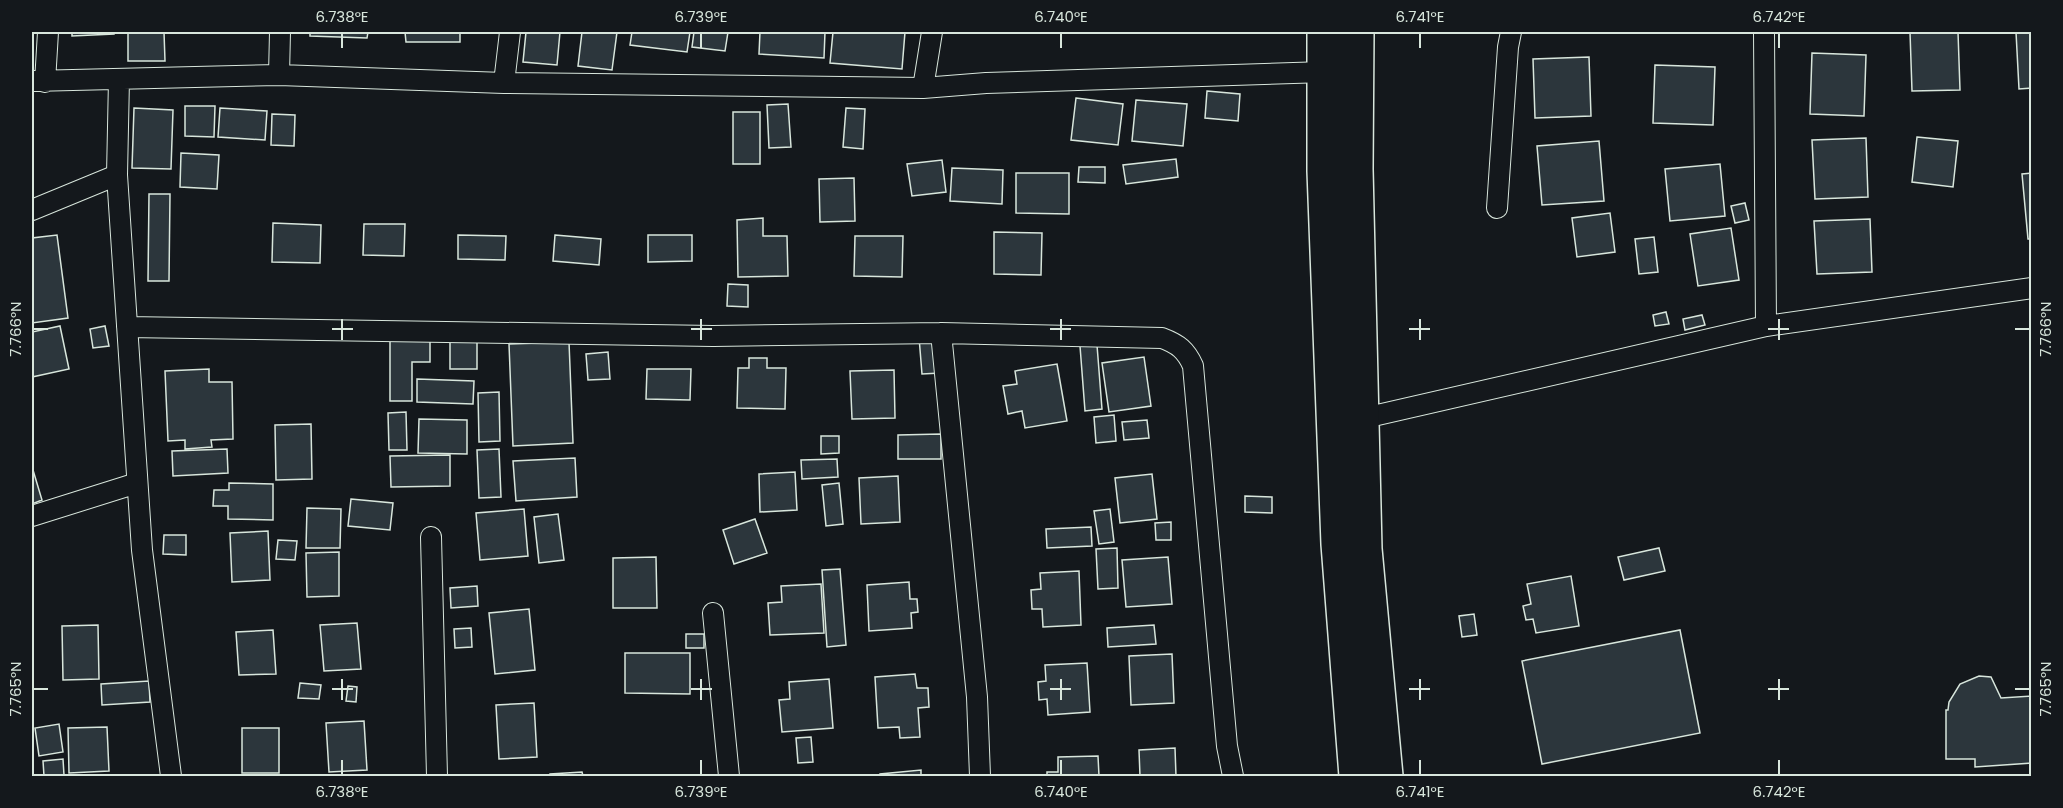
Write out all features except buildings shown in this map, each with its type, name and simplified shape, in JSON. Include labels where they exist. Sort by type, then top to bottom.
[{"type":"highway","points":[[1324,32],[1324,183],[1338,544],[1356,777]]},
{"type":"highway","points":[[1357,32],[1356,169],[1360,419],[1365,549],[1386,777]]},
{"type":"street","points":[[48,32],[38,82],[279,75],[504,83],[923,88],[986,83],[1324,72]]},
{"type":"street","points":[[279,75],[280,32]]},
{"type":"street","points":[[504,83],[510,32]]},
{"type":"street","points":[[923,88],[932,32]]},
{"type":"street","points":[[1497,208],[1508,47],[1511,32]]},
{"type":"street","points":[[1764,32],[1766,326]]},
{"type":"street","points":[[119,80],[117,175],[137,483],[142,550],[171,777]]},
{"type":"street","points":[[32,210],[117,175]]},
{"type":"street","points":[[1360,419],[1766,326],[2031,288]]},
{"type":"street","points":[[127,327],[713,336],[941,333],[1162,338],[1175,343],[1187,352],[1193,366],[1227,746],[1233,777]]},
{"type":"street","points":[[941,333],[976,697],[980,777]]},
{"type":"street","points":[[32,516],[137,483]]},
{"type":"street","points":[[431,537],[437,777]]},
{"type":"street","points":[[712,613],[729,777]]}]
